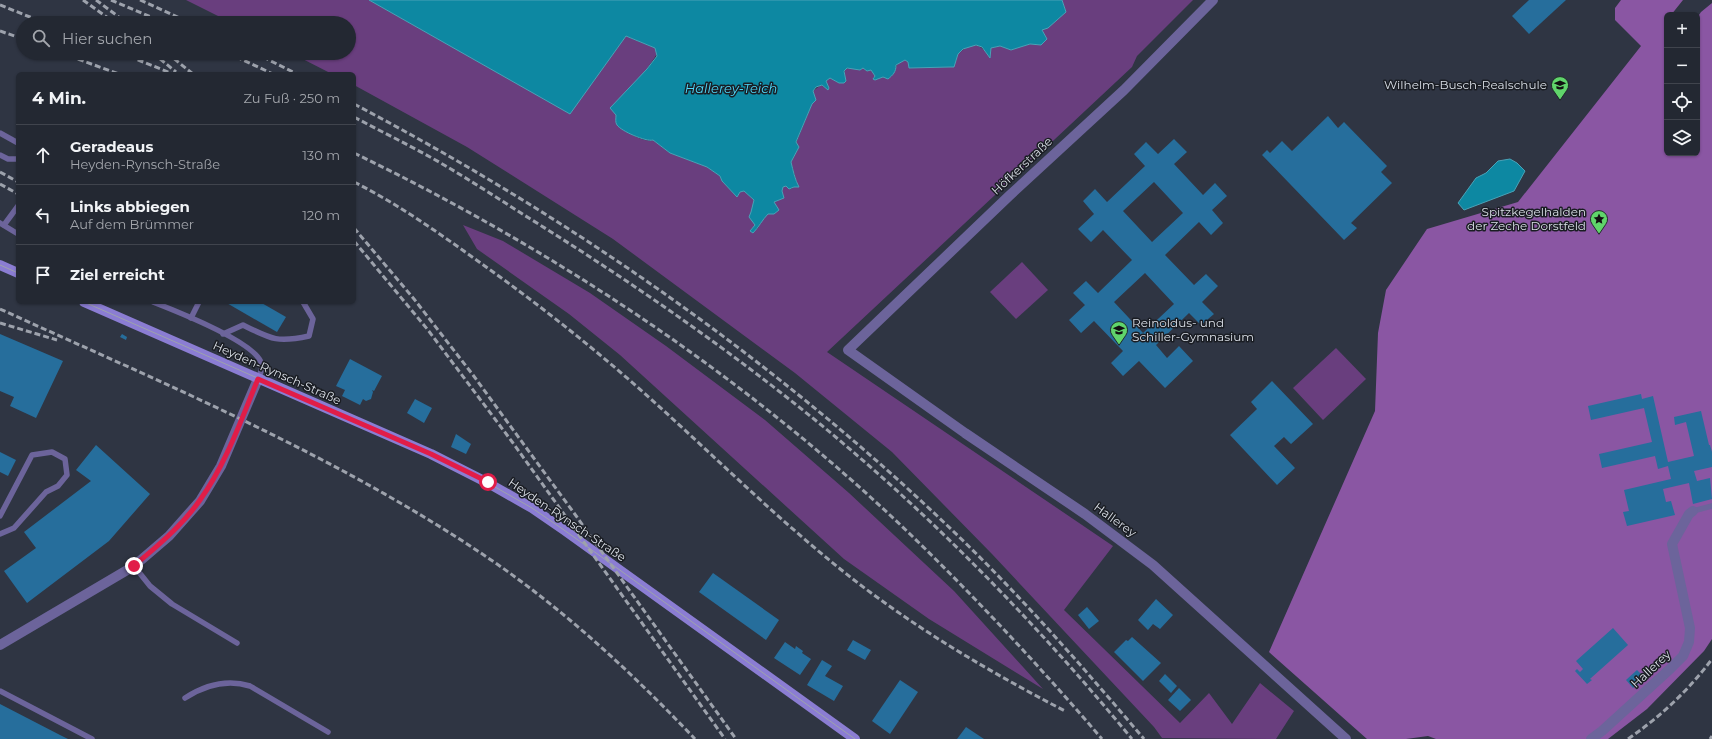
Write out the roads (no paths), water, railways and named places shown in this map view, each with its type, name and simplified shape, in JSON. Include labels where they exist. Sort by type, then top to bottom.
[{"type":"main road","points":[[0,265],[16,272]]},
{"type":"main road","name":"Heyden-Rynsch-Straße","points":[[89,304],[431,454],[488,482],[532,508],[855,739]]},
{"type":"street","name":"Höfkerstraße","points":[[848,350],[1009,196],[1124,90],[1213,0]]},
{"type":"street","name":"Hallerey","points":[[848,350],[965,433],[1125,543],[1152,565],[1346,739]]},
{"type":"street","points":[[0,645],[134,566],[169,536],[200,501],[221,466],[258,379]]},
{"type":"street","name":"Hallerey","points":[[1591,739],[1608,726],[1683,656],[1689,642],[1690,628],[1672,544],[1689,514],[1694,511]]},
{"type":"lane","points":[[0,133],[16,142]]},
{"type":"lane","points":[[0,155],[8,159],[16,159]]},
{"type":"lane","points":[[16,208],[2,224],[16,233]]},
{"type":"lane","points":[[159,304],[191,318],[249,348],[258,357],[262,368],[258,379]]},
{"type":"lane","points":[[191,318],[198,304]]},
{"type":"lane","points":[[223,334],[243,325],[270,338],[288,340],[309,336],[313,319],[304,304]]},
{"type":"lane","points":[[0,516],[32,455],[52,452],[65,459],[67,475],[58,486],[46,492],[14,528],[0,534]]},
{"type":"lane","points":[[1694,511],[1712,506]]},
{"type":"lane","points":[[134,566],[150,586],[172,604],[237,643]]},
{"type":"lane","points":[[185,698],[196,690],[220,683],[239,683],[250,686],[328,732]]},
{"type":"lane","points":[[0,691],[92,739]]},
{"type":"water","name":"Hallerey-Teich","points":[[369,0],[1062,0],[1066,12],[1048,28],[1042,30],[1047,39],[1041,45],[1030,44],[1011,50],[1000,46],[991,48],[990,58],[982,47],[976,45],[963,49],[958,54],[954,67],[909,68],[908,62],[905,60],[896,65],[894,73],[888,79],[883,77],[875,80],[873,79],[875,76],[871,70],[867,71],[863,68],[860,70],[847,68],[844,71],[846,81],[844,83],[839,83],[830,78],[826,81],[829,88],[828,90],[822,85],[816,87],[813,91],[816,100],[812,104],[796,142],[799,147],[791,162],[799,187],[789,189],[786,186],[783,187],[782,191],[784,198],[774,202],[779,210],[774,214],[768,214],[753,233],[750,231],[755,225],[749,217],[754,200],[744,191],[740,192],[737,197],[722,181],[720,176],[707,167],[670,153],[653,140],[634,136],[616,124],[616,115],[610,108],[647,69],[657,56],[655,48],[626,36],[570,114]]},
{"type":"water","points":[[1510,159],[1517,163],[1525,171],[1514,191],[1464,210],[1458,203],[1476,178],[1486,173],[1498,161]]},
{"type":"tram line","points":[[0,265],[16,272]]},
{"type":"tram line","points":[[89,304],[431,454],[488,483],[532,508],[564,530],[855,739]]},
{"type":"railway","points":[[83,0],[105,16]]},
{"type":"railway","points":[[96,0],[118,16]]},
{"type":"railway","points":[[111,0],[149,16]]},
{"type":"railway","points":[[140,0],[175,16]]},
{"type":"railway","points":[[0,5],[28,16]]},
{"type":"railway","points":[[0,31],[16,37]]},
{"type":"railway","points":[[80,60],[113,72]]},
{"type":"railway","points":[[138,60],[168,72]]},
{"type":"railway","points":[[161,60],[176,72]]},
{"type":"railway","points":[[176,60],[191,72]]},
{"type":"railway","points":[[243,60],[269,72]]},
{"type":"railway","points":[[269,60],[293,72]]},
{"type":"railway","points":[[356,105],[435,148],[592,244],[668,296],[743,351],[815,409],[885,469],[953,531],[1051,632],[1144,739]]},
{"type":"railway","points":[[356,118],[418,150],[482,188],[638,289],[749,368],[820,424],[904,497],[984,574],[1060,655],[1132,739]]},
{"type":"railway","points":[[356,154],[430,191],[504,232],[577,276],[648,322],[717,371],[784,423],[849,478],[911,535],[961,584],[1102,739]]},
{"type":"railway","points":[[0,172],[16,181]]},
{"type":"railway","points":[[356,183],[385,199],[431,228],[539,306],[643,392],[764,503],[865,589],[920,627],[977,663],[1065,711]]},
{"type":"railway","points":[[0,184],[16,193]]},
{"type":"railway","points":[[356,230],[414,299],[473,375],[736,739]]},
{"type":"railway","points":[[356,243],[428,330],[513,443],[725,739]]},
{"type":"railway","points":[[0,309],[191,396],[317,457],[378,490],[438,526],[497,564],[576,625],[625,669],[695,739]]},
{"type":"railway","points":[[0,323],[57,340]]},
{"type":"railway","points":[[1628,739],[1651,722],[1684,692],[1712,659]]},
{"type":"place","name":"Wilhelm-Busch-Realschule","points":[[1560,100]]},
{"type":"place","name":"Spitzkegelhalden der Zeche Dorstfeld","points":[[1599,234]]},
{"type":"place","name":"Reinoldus- und Schiller-Gymnasium","points":[[1119,345]]}]
